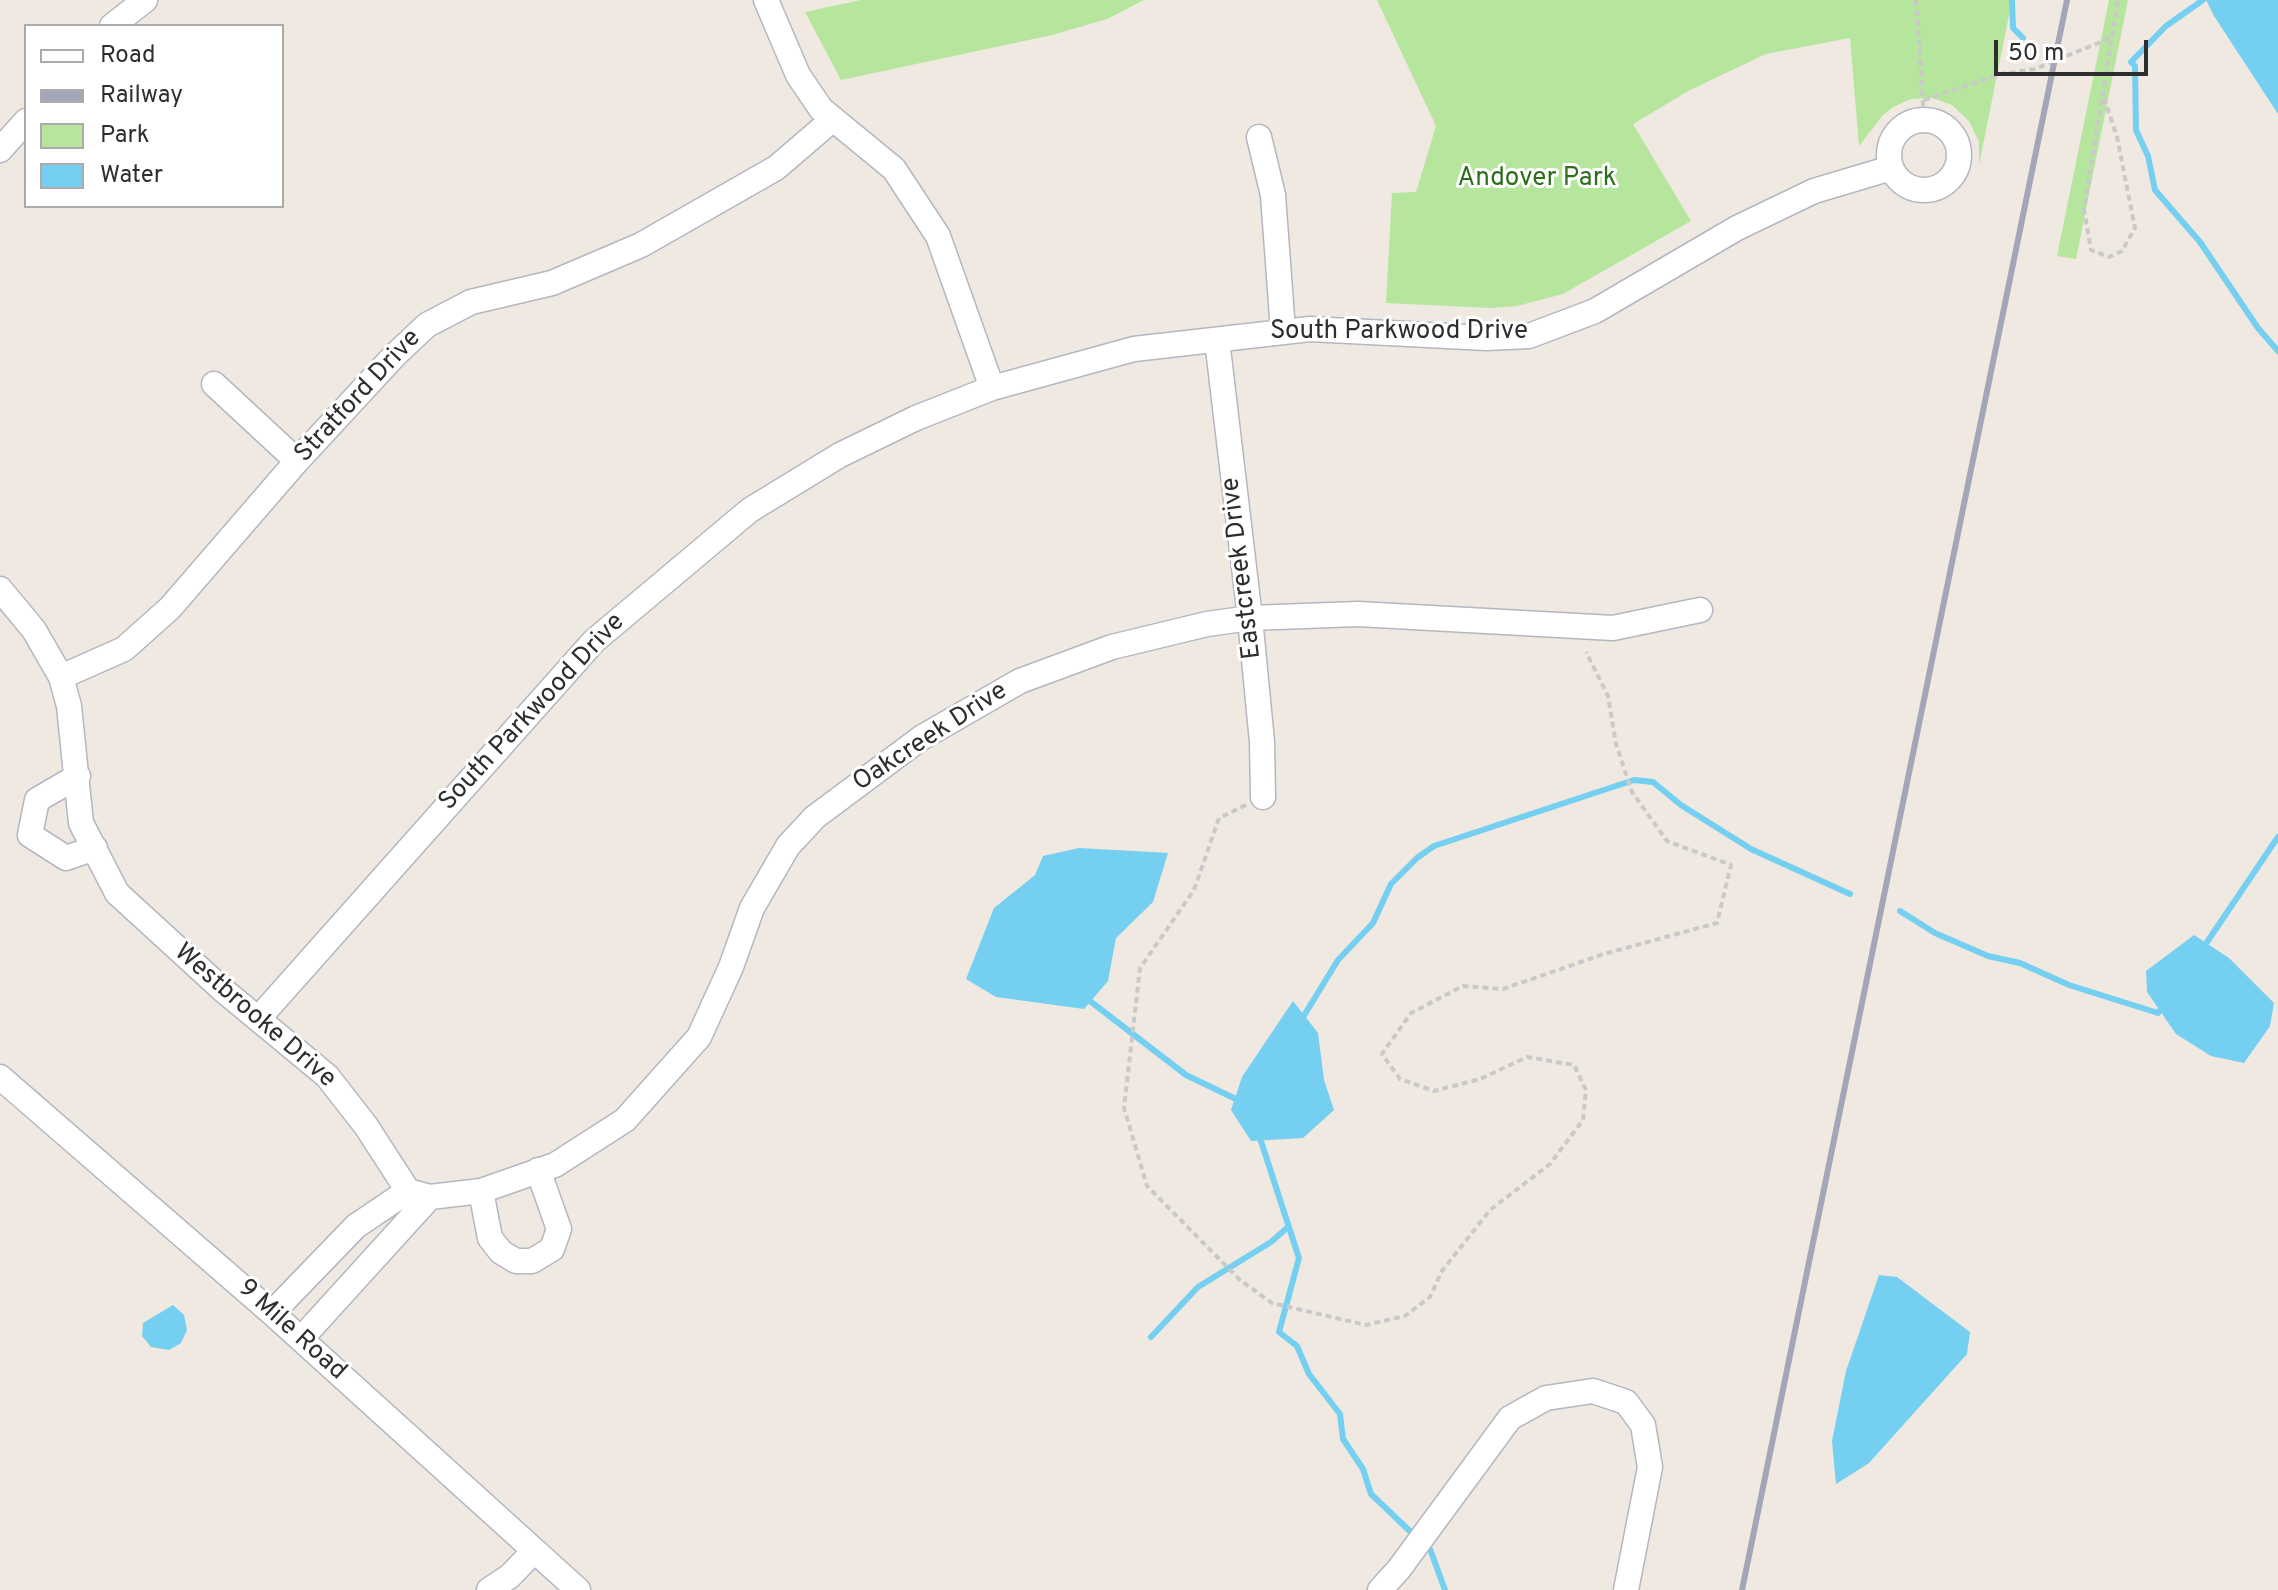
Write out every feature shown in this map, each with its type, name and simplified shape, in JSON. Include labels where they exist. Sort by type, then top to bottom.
[{"type":"street","points":[[115,24],[145,0]]},
{"type":"street","points":[[766,0],[798,75],[832,120],[894,169],[938,236],[992,388]]},
{"type":"street","points":[[1924,109],[1954,136],[1958,147],[1956,170],[1940,186],[1917,189],[1898,178],[1891,168],[1890,145],[1903,126],[1924,109]]},
{"type":"street","name":"Stratford Drive","points":[[61,677],[124,649],[170,608],[297,461],[394,356],[427,325],[471,302],[552,283],[641,245],[776,168],[832,120]]},
{"type":"street","points":[[0,150],[24,123]]},
{"type":"street","points":[[1259,137],[1273,195],[1283,331]]},
{"type":"street","name":"South Parkwood Drive","points":[[258,1019],[594,641],[628,609],[750,510],[877,436],[992,388],[1121,352],[1310,329],[1486,338],[1529,336],[1595,311],[1737,228],[1814,191],[1891,168]]},
{"type":"street","name":"Eastcreek Drive","points":[[1217,340],[1250,618],[1262,742],[1263,797]]},
{"type":"street","points":[[214,384],[297,461]]},
{"type":"street","name":"Westbrooke Drive","points":[[0,589],[34,630],[61,677],[78,776],[81,823],[117,893],[327,1076],[419,1194]]},
{"type":"street","name":"Oakcreek Drive","points":[[272,1313],[356,1226],[419,1194],[481,1191],[538,1170],[583,1149],[625,1120],[699,1037],[773,867],[788,846],[824,809],[921,738],[1020,681],[1112,647],[1207,624],[1250,618],[1358,614],[1613,628],[1700,610]]},
{"type":"street","points":[[78,776],[37,800],[30,835],[66,858],[95,848]]},
{"type":"street","name":"9 Mile Road","points":[[0,1077],[272,1313],[578,1590]]},
{"type":"street","points":[[481,1191],[490,1238],[501,1252],[516,1261],[532,1261],[552,1249],[559,1229],[538,1170]]},
{"type":"street","points":[[301,1339],[419,1194]]},
{"type":"street","points":[[1380,1590],[1399,1569],[1510,1418],[1546,1398],[1593,1391],[1626,1402],[1643,1425],[1650,1467],[1626,1590]]},
{"type":"street","points":[[489,1590],[510,1576],[534,1551]]},
{"type":"path","points":[[1916,0],[1924,109],[2001,74],[2035,69],[2113,37]]},
{"type":"path","points":[[2104,98],[2117,137],[2135,228],[2122,251],[2109,257],[2091,250],[2084,209],[2118,0]]},
{"type":"path","points":[[1263,797],[1219,818],[1194,890],[1140,968],[1124,1108],[1147,1186],[1240,1280],[1272,1303],[1366,1325],[1405,1316],[1430,1297],[1442,1271],[1490,1210],[1550,1164],[1583,1120],[1586,1090],[1574,1065],[1527,1057],[1480,1079],[1434,1091],[1400,1079],[1382,1054],[1411,1013],[1463,986],[1503,989],[1604,954],[1717,923],[1731,865],[1667,841],[1632,792],[1616,744],[1608,696],[1586,652]]},
{"type":"green space","points":[[861,0],[1144,0],[1107,19],[1052,35],[841,80],[805,12]]},
{"type":"green space","name":"Andover Park","points":[[1377,0],[2012,0],[1979,165],[1979,142],[1969,121],[1952,105],[1932,98],[1911,99],[1893,107],[1859,146],[1850,38],[1766,54],[1690,90],[1633,124],[1691,221],[1563,294],[1517,306],[1491,308],[1386,303],[1392,193],[1416,192],[1436,126]]},
{"type":"green space","points":[[2109,0],[2128,0],[2076,259],[2057,256]]},
{"type":"water","points":[[2206,0],[2278,0],[2278,114],[2214,16]]},
{"type":"water","points":[[1079,848],[1168,853],[1153,902],[1116,938],[1108,981],[1084,1009],[996,997],[966,979],[994,908],[1035,875],[1043,856]]},
{"type":"water","points":[[2194,935],[2229,958],[2274,1003],[2270,1026],[2244,1063],[2211,1056],[2176,1034],[2147,992],[2146,971]]},
{"type":"water","points":[[1293,1001],[1318,1033],[1324,1080],[1334,1110],[1303,1138],[1251,1141],[1231,1110],[1242,1077]]},
{"type":"water","points":[[1879,1275],[1897,1277],[1970,1332],[1967,1354],[1869,1463],[1836,1484],[1832,1441],[1846,1371]]},
{"type":"water","points":[[173,1305],[184,1315],[187,1330],[181,1343],[169,1350],[151,1347],[142,1336],[143,1323]]},
{"type":"waterway","points":[[2012,0],[2013,28],[2023,38]]},
{"type":"waterway","points":[[2203,0],[2166,26],[2131,62],[2135,66],[2136,130],[2148,156],[2155,190],[2200,242],[2258,328],[2278,351]]},
{"type":"waterway","points":[[1300,1022],[1338,960],[1373,923],[1391,884],[1417,858],[1434,846],[1634,780],[1653,782],[1681,805],[1751,849],[1850,894]]},
{"type":"waterway","points":[[2203,948],[2278,837]]},
{"type":"waterway","points":[[1900,911],[1935,933],[1988,956],[2020,963],[2069,985],[2158,1013],[2163,1006]]},
{"type":"waterway","points":[[1090,1001],[1186,1075],[1240,1101]]},
{"type":"waterway","points":[[1258,1132],[1299,1258],[1279,1332],[1297,1346],[1309,1374],[1340,1414],[1343,1439],[1363,1469],[1371,1494],[1415,1536]]},
{"type":"waterway","points":[[1151,1337],[1198,1287],[1271,1242],[1288,1227]]},
{"type":"waterway","points":[[1430,1549],[1445,1590]]},
{"type":"railway","points":[[1742,1590],[2067,0]]}]
